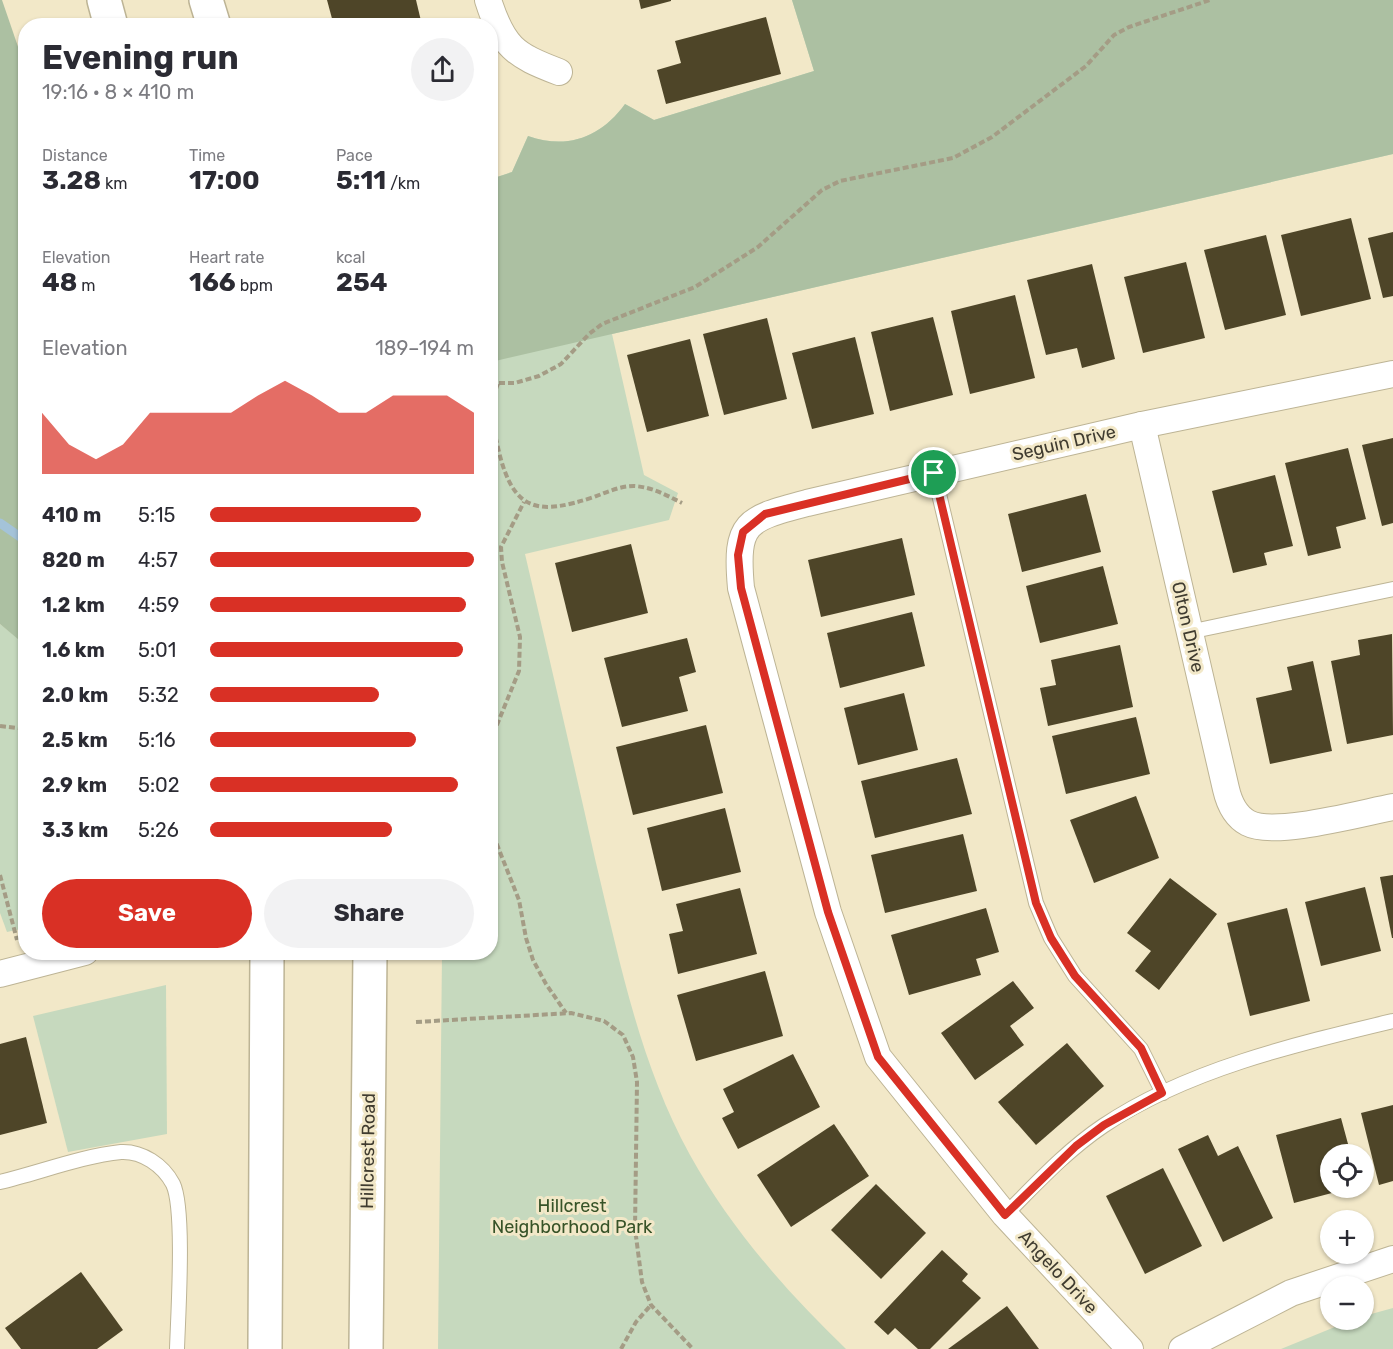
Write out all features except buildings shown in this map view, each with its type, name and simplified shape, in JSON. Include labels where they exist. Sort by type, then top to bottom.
[{"type":"main road","points":[[104,0],[109,18]]},
{"type":"main road","points":[[206,0],[212,18]]},
{"type":"main road","points":[[265,1349],[267,960]]},
{"type":"main road","name":"Hillcrest Road","points":[[366,1349],[370,960]]},
{"type":"street","points":[[488,0],[494,18]]},
{"type":"street","points":[[498,25],[512,48],[526,59],[559,72]]},
{"type":"street","name":"Seguin Drive","points":[[743,532],[765,514],[1142,424],[1393,374]]},
{"type":"street","name":"Olton Drive","points":[[1142,424],[1229,801],[1248,823],[1266,828],[1285,827],[1393,807]]},
{"type":"street","name":"Angelo Drive","points":[[743,532],[738,555],[741,588],[828,912],[878,1057],[1005,1215],[1130,1349]]},
{"type":"street","points":[[0,974],[54,960]]},
{"type":"street","points":[[1182,1349],[1291,1293],[1393,1259]]},
{"type":"lane","points":[[934,473],[1036,903],[1051,938],[1075,976],[1141,1048],[1162,1093]]},
{"type":"lane","points":[[1189,632],[1393,589]]},
{"type":"lane","points":[[1005,1215],[1076,1146],[1104,1125],[1162,1093],[1245,1061],[1306,1042],[1393,1021]]},
{"type":"lane","points":[[0,1182],[120,1152],[145,1156],[156,1164],[173,1185],[179,1209],[177,1349]]},
{"type":"path","points":[[498,384],[539,376],[561,364],[589,334],[602,324],[695,287],[758,247],[822,190],[840,181],[953,158],[992,136],[1086,66],[1114,35],[1129,27],[1210,0]]},
{"type":"path","points":[[498,445],[510,483],[520,500],[536,507],[562,506],[618,488],[633,486],[654,489],[682,503]]},
{"type":"path","points":[[498,722],[519,671],[519,637],[502,562],[501,547],[524,502]]},
{"type":"path","points":[[0,726],[18,728]]},
{"type":"path","points":[[498,847],[519,900],[533,960],[546,984],[567,1013]]},
{"type":"path","points":[[0,875],[16,940]]},
{"type":"path","points":[[416,1022],[567,1013],[588,1015],[604,1021],[623,1035],[633,1057],[637,1108],[635,1229],[642,1282],[651,1305],[693,1349]]},
{"type":"path","points":[[621,1349],[636,1322],[651,1305]]},
{"type":"green space","points":[[0,0],[2,0],[18,47],[18,639],[0,624]]},
{"type":"green space","name":"Hillcrest Neighborhood Park","points":[[792,0],[1393,0],[1393,154],[612,334],[644,475],[678,493],[669,520],[525,554],[596,863],[633,1012],[658,1085],[690,1155],[723,1208],[761,1258],[802,1305],[846,1349],[438,1349],[442,960],[498,960],[498,177],[512,172],[528,136],[557,142],[570,141],[582,138],[605,125],[625,104],[654,120],[814,71]]},
{"type":"green space","points":[[792,0],[1393,0],[1393,154],[498,360],[498,177],[512,172],[528,136],[557,142],[570,141],[582,138],[605,125],[625,104],[654,120],[814,71]]},
{"type":"green space","points":[[0,624],[18,639],[18,930],[7,932],[0,913]]},
{"type":"green space","points":[[166,985],[167,1134],[68,1152],[33,1016]]},
{"type":"green space","points":[[1393,1308],[1393,1349],[1281,1349],[1328,1330],[1374,1330],[1374,1313]]},
{"type":"waterway","points":[[0,523],[18,535]]},
{"type":"route","points":[[934,473],[1036,903],[1051,938],[1075,976],[1141,1048],[1151,1065],[1162,1093],[1104,1125],[1076,1146],[1005,1215],[878,1057],[828,912],[741,588],[738,555],[743,532],[765,514],[934,473]]}]
